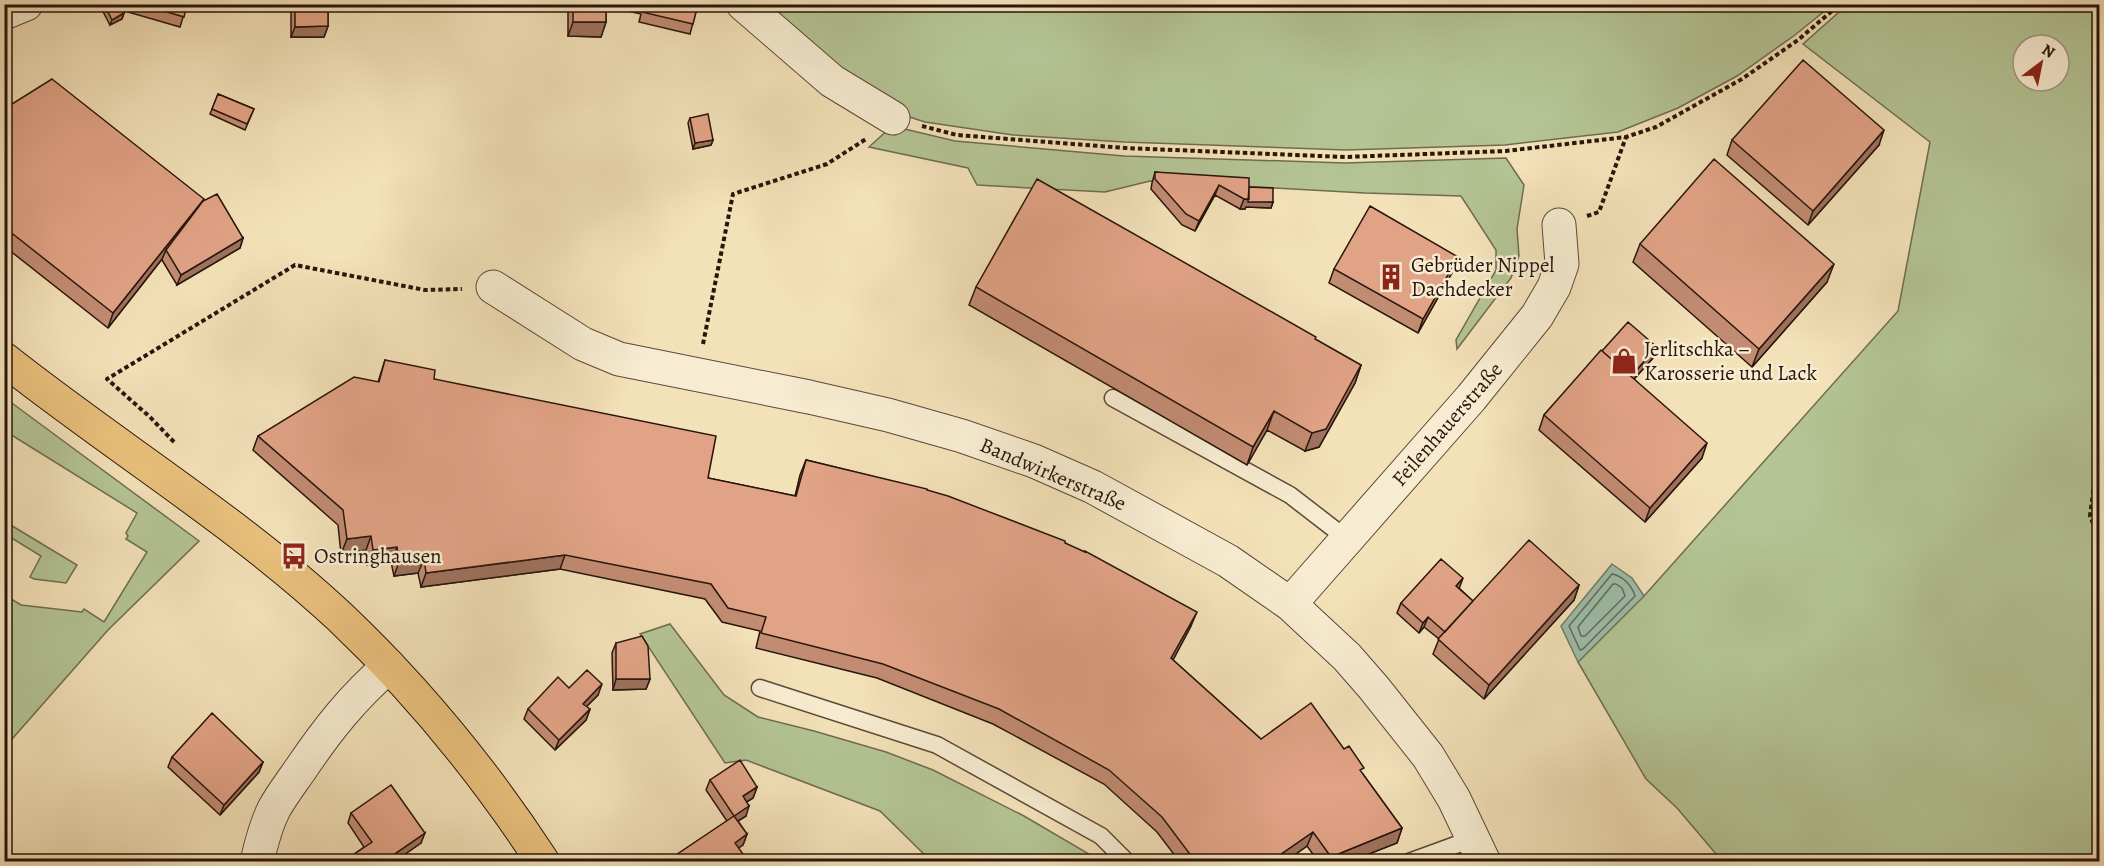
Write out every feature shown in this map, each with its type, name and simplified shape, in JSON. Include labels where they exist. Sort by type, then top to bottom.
[{"type":"main road","points":[[4,359],[283,568],[339,616],[389,666],[453,738],[543,861]]},
{"type":"street","points":[[4,13],[26,4]]},
{"type":"street","points":[[743,4],[832,81],[893,118]]},
{"type":"street","name":"Feilenhauerstraße","points":[[1290,604],[1471,398],[1537,316],[1554,287],[1562,264],[1559,225]]},
{"type":"street","name":"Bandwirkerstraße","points":[[493,287],[583,344],[619,359],[809,397],[962,436],[1034,461],[1150,516],[1228,561],[1290,604],[1347,657],[1428,756],[1454,799],[1478,850]]},
{"type":"street","points":[[257,861],[274,809],[290,784],[345,708],[363,688],[389,666]]},
{"type":"lane","points":[[1113,398],[1290,495],[1347,539]]},
{"type":"lane","points":[[760,688],[937,745],[1101,836],[1127,861]]},
{"type":"lane","points":[[1409,861],[1478,850]]},
{"type":"path","points":[[697,375],[733,194],[827,164],[886,126],[893,118],[957,135],[1125,148],[1345,157],[1506,151],[1626,137],[1656,127],[1742,79],[1798,40],[1840,4]]},
{"type":"path","points":[[1559,225],[1599,212],[1626,137]]},
{"type":"path","points":[[175,442],[107,379],[295,266],[425,290],[493,287]]},
{"type":"path","points":[[2100,468],[2095,477],[2090,516],[2100,540]]},
{"type":"shaded area","points":[[773,5],[1832,5],[1795,35],[1737,76],[1678,108],[1618,132],[1505,145],[1346,150],[1124,142],[1013,135],[925,122],[894,112],[774,21]]},
{"type":"shaded area","points":[[1847,5],[2099,5],[2099,861],[1722,861],[1677,808],[1646,779],[1578,662],[1644,596],[1898,311],[1930,142],[1803,44]]},
{"type":"shaded area","points":[[892,126],[955,141],[1124,156],[1345,163],[1506,158],[1524,185],[1517,229],[1519,256],[1511,278],[1457,349],[1456,340],[1496,270],[1496,250],[1461,196],[1150,181],[1105,192],[977,185],[968,168],[869,147]]},
{"type":"shaded area","points":[[5,398],[199,541],[108,630],[5,747],[5,595],[21,605],[82,612],[84,609],[104,622],[147,552],[126,539],[128,536],[126,533],[137,513],[5,431]]},
{"type":"shaded area","points":[[4,521],[77,565],[66,583],[30,577],[41,556],[5,534]]},
{"type":"shaded area","points":[[670,624],[724,695],[758,717],[886,752],[933,770],[1024,816],[1089,854],[1096,861],[931,861],[880,811],[746,760],[725,763],[640,634]]},
{"type":"water","points":[[1612,564],[1632,578],[1644,596],[1578,662],[1561,626]]},
{"type":"building","points":[[104,4],[119,4],[124,13],[112,20]]},
{"type":"building","points":[[140,4],[187,4],[184,17]]},
{"type":"building","points":[[295,4],[328,4],[328,26],[295,27]]},
{"type":"building","points":[[573,4],[606,4],[606,22],[573,22]]},
{"type":"building","points":[[644,4],[698,4],[693,24],[642,12]]},
{"type":"building","points":[[1803,60],[1884,130],[1813,211],[1732,140]]},
{"type":"building","points":[[52,79],[204,199],[113,313],[4,227],[4,109]]},
{"type":"building","points":[[218,94],[254,109],[247,124],[212,109]]},
{"type":"building","points":[[708,114],[713,140],[695,143],[690,118]]},
{"type":"building","points":[[1714,159],[1834,264],[1759,349],[1640,244]]},
{"type":"building","points":[[1155,172],[1249,178],[1249,199],[1244,199],[1219,185],[1199,221],[1186,214],[1155,179]]},
{"type":"building","points":[[1037,179],[1316,337],[1315,339],[1361,365],[1326,429],[1312,433],[1274,411],[1253,447],[976,287]]},
{"type":"building","points":[[1249,187],[1273,188],[1273,202],[1248,202]]},
{"type":"building","points":[[217,194],[243,238],[181,275],[166,250],[203,201]]},
{"type":"building","name":"Gebrüder Nippel Dachdecker","points":[[1370,206],[1458,257],[1423,319],[1334,269]]},
{"type":"building","points":[[1628,322],[1657,347],[1631,376],[1602,351]]},
{"type":"building","points":[[1601,350],[1707,443],[1650,508],[1544,415]]},
{"type":"building","points":[[385,360],[435,370],[434,379],[716,436],[708,478],[796,496],[806,460],[927,489],[1065,541],[1197,612],[1171,658],[1261,739],[1311,703],[1344,749],[1349,746],[1364,768],[1360,770],[1402,828],[1331,857],[1313,832],[1271,861],[1195,861],[1162,817],[1109,770],[999,709],[883,664],[761,633],[766,617],[728,608],[711,584],[565,555],[426,573],[424,559],[399,562],[397,547],[373,550],[371,536],[347,539],[343,510],[258,436],[354,377],[379,382]]},
{"type":"building","points":[[1529,540],[1579,585],[1489,685],[1438,639]]},
{"type":"building","points":[[1441,559],[1463,578],[1456,586],[1473,601],[1445,632],[1428,617],[1423,623],[1401,603]]},
{"type":"building","points":[[642,636],[648,646],[650,679],[616,679],[616,643]]},
{"type":"building","points":[[587,670],[602,684],[583,704],[590,709],[559,740],[528,709],[558,677],[569,688]]},
{"type":"building","points":[[212,713],[263,762],[224,805],[172,757]]},
{"type":"building","points":[[740,760],[757,787],[743,796],[749,806],[734,816],[710,780]]},
{"type":"building","points":[[391,785],[425,833],[386,861],[358,861],[353,855],[372,842],[351,813]]},
{"type":"building","points":[[734,816],[747,834],[735,843],[748,861],[667,861]]},
{"type":"place","name":"Gebrüder Nippel Dachdecker","points":[[1391,277]]},
{"type":"place","name":"Jerlitschka – Karosserie und Lack","points":[[1624,361]]},
{"type":"place","name":"Ostringhausen","points":[[294,556]]}]
